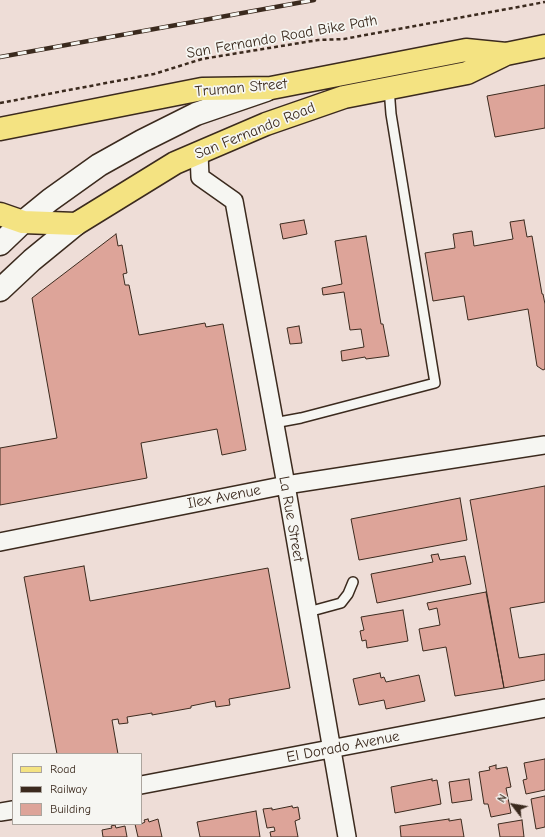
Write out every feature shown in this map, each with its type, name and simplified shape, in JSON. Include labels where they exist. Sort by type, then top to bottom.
[{"type":"main road","name":"San Fernando Road","points":[[0,290],[32,260],[76,224],[175,163],[266,124],[344,96],[468,73],[506,54],[545,46]]},
{"type":"main road","name":"Truman Street","points":[[0,129],[202,89],[271,88],[466,50],[506,54]]},
{"type":"main road","points":[[0,244],[23,222],[99,165],[142,141],[196,114],[271,88]]},
{"type":"main road","points":[[0,214],[23,222],[76,224]]},
{"type":"street","name":"La Rue Street","points":[[199,153],[200,178],[234,201],[286,485],[347,837]]},
{"type":"street","name":"Ilex Avenue","points":[[0,542],[286,485],[545,445]]},
{"type":"street","name":"El Dorado Avenue","points":[[142,786],[545,708]]},
{"type":"street","points":[[0,812],[12,810]]},
{"type":"lane","points":[[274,423],[301,418],[435,383],[391,114],[389,88]]},
{"type":"lane","points":[[308,612],[341,603],[348,594],[353,582]]},
{"type":"path","name":"San Fernando Road Bike Path","points":[[0,103],[154,74],[202,59],[318,40],[344,39],[545,2]]},
{"type":"building","points":[[545,85],[545,128],[495,137],[487,96]]},
{"type":"building","points":[[304,220],[307,234],[283,239],[280,224]]},
{"type":"building","points":[[524,220],[527,237],[532,236],[545,304],[545,369],[543,370],[537,366],[528,309],[468,320],[464,296],[433,301],[425,253],[455,248],[453,234],[472,231],[474,246],[513,239],[510,222]]},
{"type":"building","points":[[116,234],[118,246],[122,245],[127,273],[123,274],[125,285],[129,285],[139,335],[205,323],[206,327],[223,324],[246,450],[222,455],[217,429],[141,443],[147,478],[0,505],[0,448],[57,438],[32,298]]},
{"type":"building","points":[[366,236],[381,324],[383,324],[389,356],[366,359],[365,357],[342,361],[341,351],[364,347],[361,329],[350,330],[344,292],[323,295],[322,288],[342,284],[335,241]]},
{"type":"building","points":[[299,326],[302,343],[290,344],[287,328]]},
{"type":"building","points":[[545,486],[545,602],[510,608],[519,658],[545,654],[545,680],[504,688],[470,500]]},
{"type":"building","points":[[460,498],[467,540],[359,560],[351,519]]},
{"type":"building","points":[[438,554],[440,560],[465,556],[471,584],[377,603],[371,574],[433,562],[431,555]]},
{"type":"building","points":[[84,566],[90,601],[268,568],[290,688],[229,699],[230,705],[216,707],[215,701],[191,706],[191,708],[152,715],[152,713],[127,717],[128,723],[119,724],[118,719],[112,720],[118,753],[57,753],[24,577]]},
{"type":"building","points":[[486,592],[504,688],[455,696],[446,647],[423,651],[419,629],[440,625],[437,608],[429,610],[427,603]]},
{"type":"building","points":[[403,610],[408,641],[367,648],[366,640],[362,641],[360,631],[364,630],[361,617]]},
{"type":"building","points":[[380,673],[381,678],[384,677],[386,682],[419,675],[425,701],[386,709],[384,700],[359,705],[353,679]]},
{"type":"building","points":[[545,759],[545,790],[526,794],[523,780],[527,779],[524,763]]},
{"type":"building","points":[[496,765],[496,769],[507,767],[511,787],[506,788],[511,813],[491,817],[488,804],[484,804],[479,772],[490,770],[489,767]]},
{"type":"building","points":[[432,779],[432,781],[437,780],[441,804],[395,813],[391,787]]},
{"type":"building","points":[[469,779],[472,800],[452,803],[449,782]]},
{"type":"building","points":[[545,796],[545,827],[536,829],[531,799]]},
{"type":"building","points":[[292,806],[293,808],[298,807],[300,819],[295,821],[298,837],[271,837],[270,832],[275,831],[274,827],[267,828],[263,809],[272,808],[272,810]]},
{"type":"building","points":[[256,811],[260,837],[200,837],[197,822]]},
{"type":"building","points":[[148,819],[149,822],[158,819],[162,837],[138,837],[135,825],[142,825],[145,822],[144,820]]},
{"type":"building","points":[[449,819],[449,821],[461,819],[464,837],[401,837],[400,826]]},
{"type":"building","points":[[522,820],[524,837],[500,837],[498,824]]},
{"type":"building","points":[[115,825],[116,828],[125,826],[127,837],[103,837],[102,830],[112,828],[111,826]]},
{"type":"railway","points":[[0,57],[314,0]]}]
